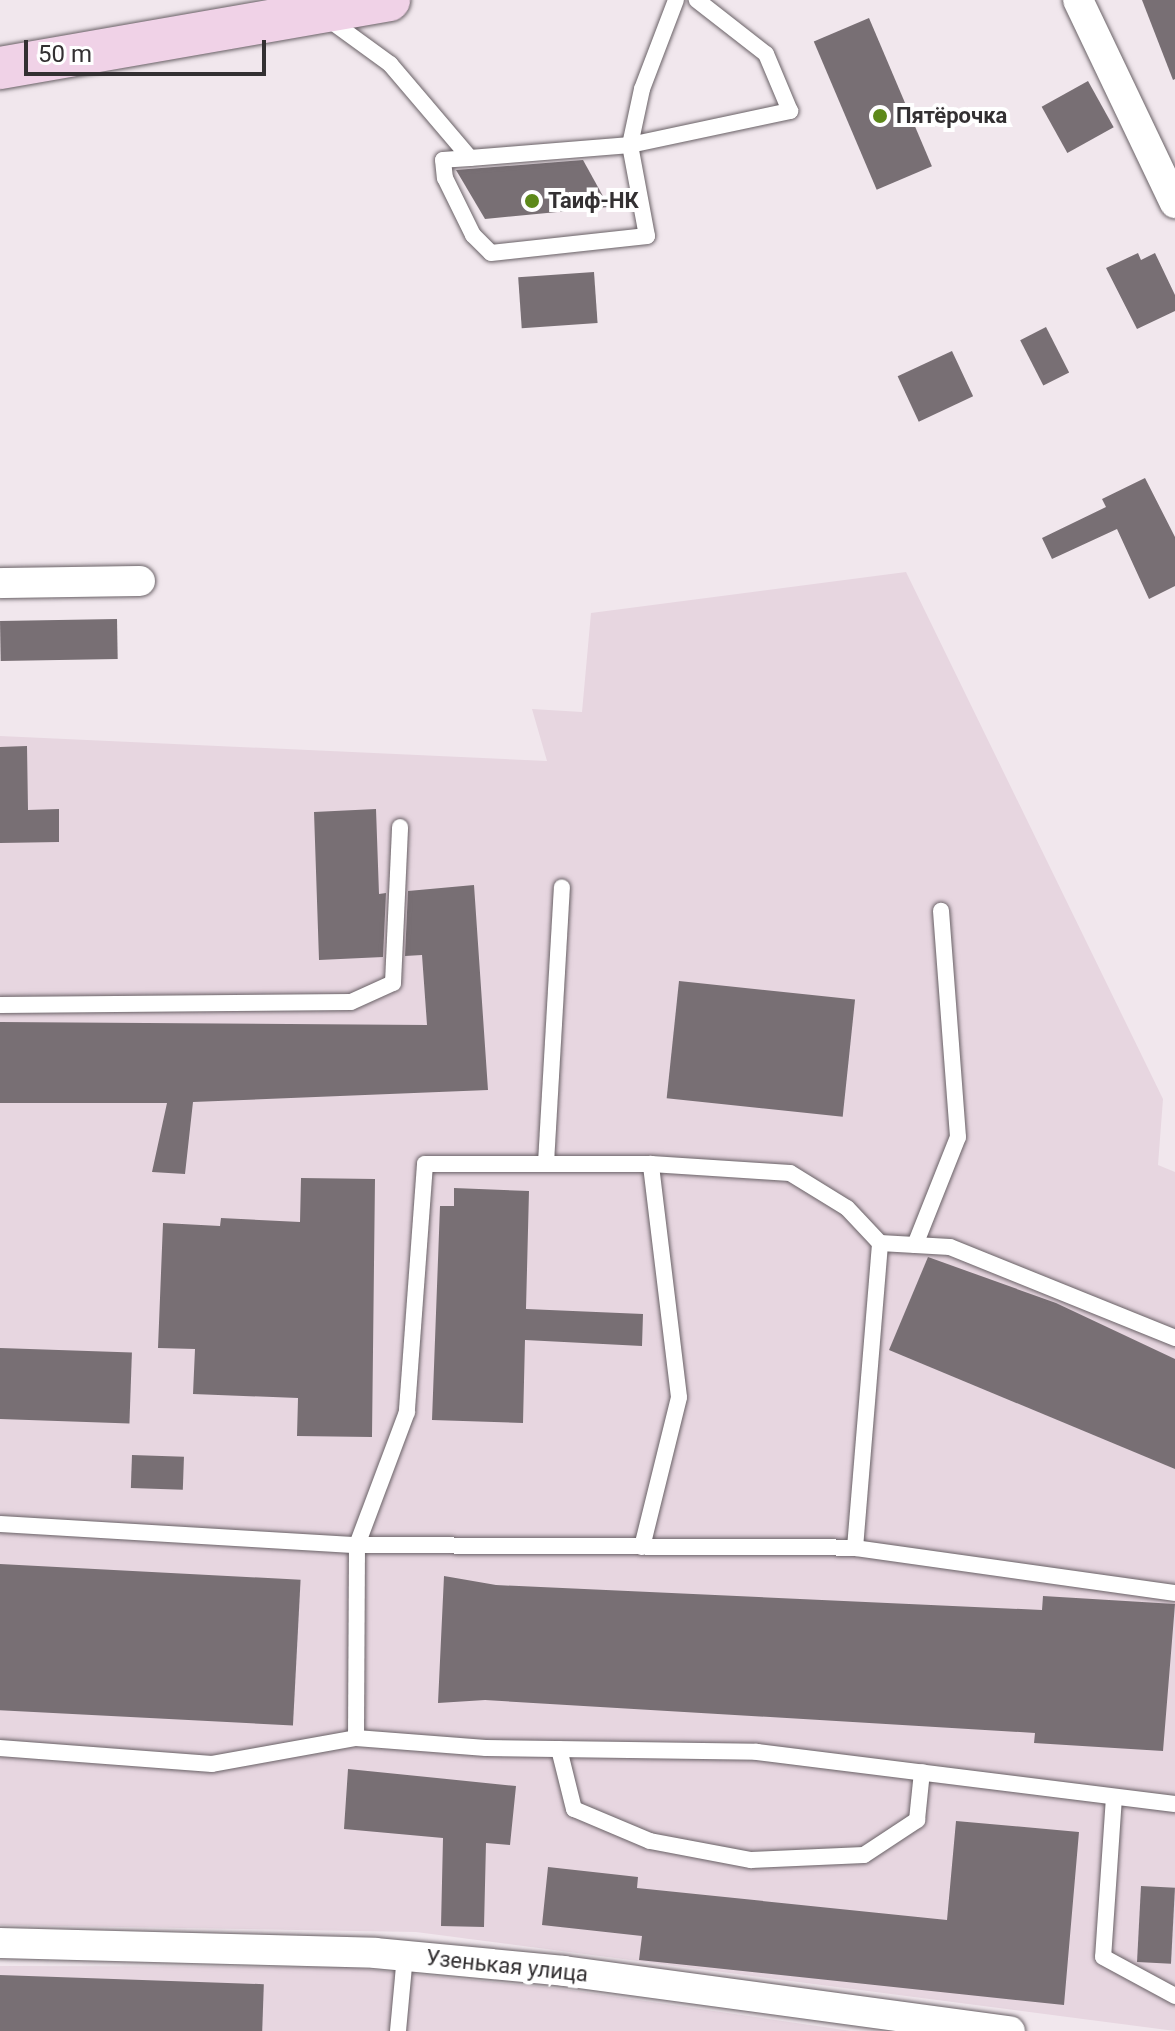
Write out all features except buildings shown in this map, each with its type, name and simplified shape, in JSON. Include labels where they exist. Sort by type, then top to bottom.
[{"type":"main road","points":[[0,68],[389,0]]},
{"type":"street","points":[[1078,0],[1175,203]]},
{"type":"street","points":[[0,583],[140,581]]},
{"type":"street","name":"Узенькая улица","points":[[0,1943],[405,1956],[1010,2031]]},
{"type":"lane","points":[[676,0],[642,89],[630,145],[647,236],[491,253],[473,235],[445,178],[443,160],[630,145],[790,111],[766,54],[697,0]]},
{"type":"lane","points":[[316,11],[390,64],[470,158]]},
{"type":"lane","points":[[0,1005],[351,1002],[393,983],[400,827]]},
{"type":"lane","points":[[546,1163],[562,887]]},
{"type":"lane","points":[[915,1245],[958,1137],[941,911]]},
{"type":"lane","points":[[356,1738],[357,1545],[407,1412],[425,1164],[651,1164],[790,1173],[847,1208],[880,1243],[950,1247],[1175,1338]]},
{"type":"lane","points":[[642,1547],[679,1397],[651,1164]]},
{"type":"lane","points":[[855,1548],[880,1243]]},
{"type":"lane","points":[[0,1524],[357,1545],[855,1548],[1175,1593]]},
{"type":"lane","points":[[0,1748],[212,1764],[356,1738],[559,1749],[757,1752],[1175,1804]]},
{"type":"lane","points":[[559,1749],[574,1809],[650,1841],[751,1860],[864,1855],[917,1820],[922,1772]]},
{"type":"lane","points":[[1114,1797],[1103,1957],[1175,1996]]},
{"type":"lane","points":[[398,2031],[405,1956]]},
{"type":"shaded area","points":[[906,572],[1163,1099],[1158,1165],[1175,1172],[1175,2031],[416,1932],[0,1925],[0,736],[547,761],[532,709],[582,712],[591,613]]},
{"type":"shaded area","points":[[0,1966],[345,1967],[563,1989],[851,2031],[0,2031]]},
{"type":"place","name":"Пятёрочка","points":[[880,116]]},
{"type":"place","name":"Таиф-НК","points":[[532,201]]}]
